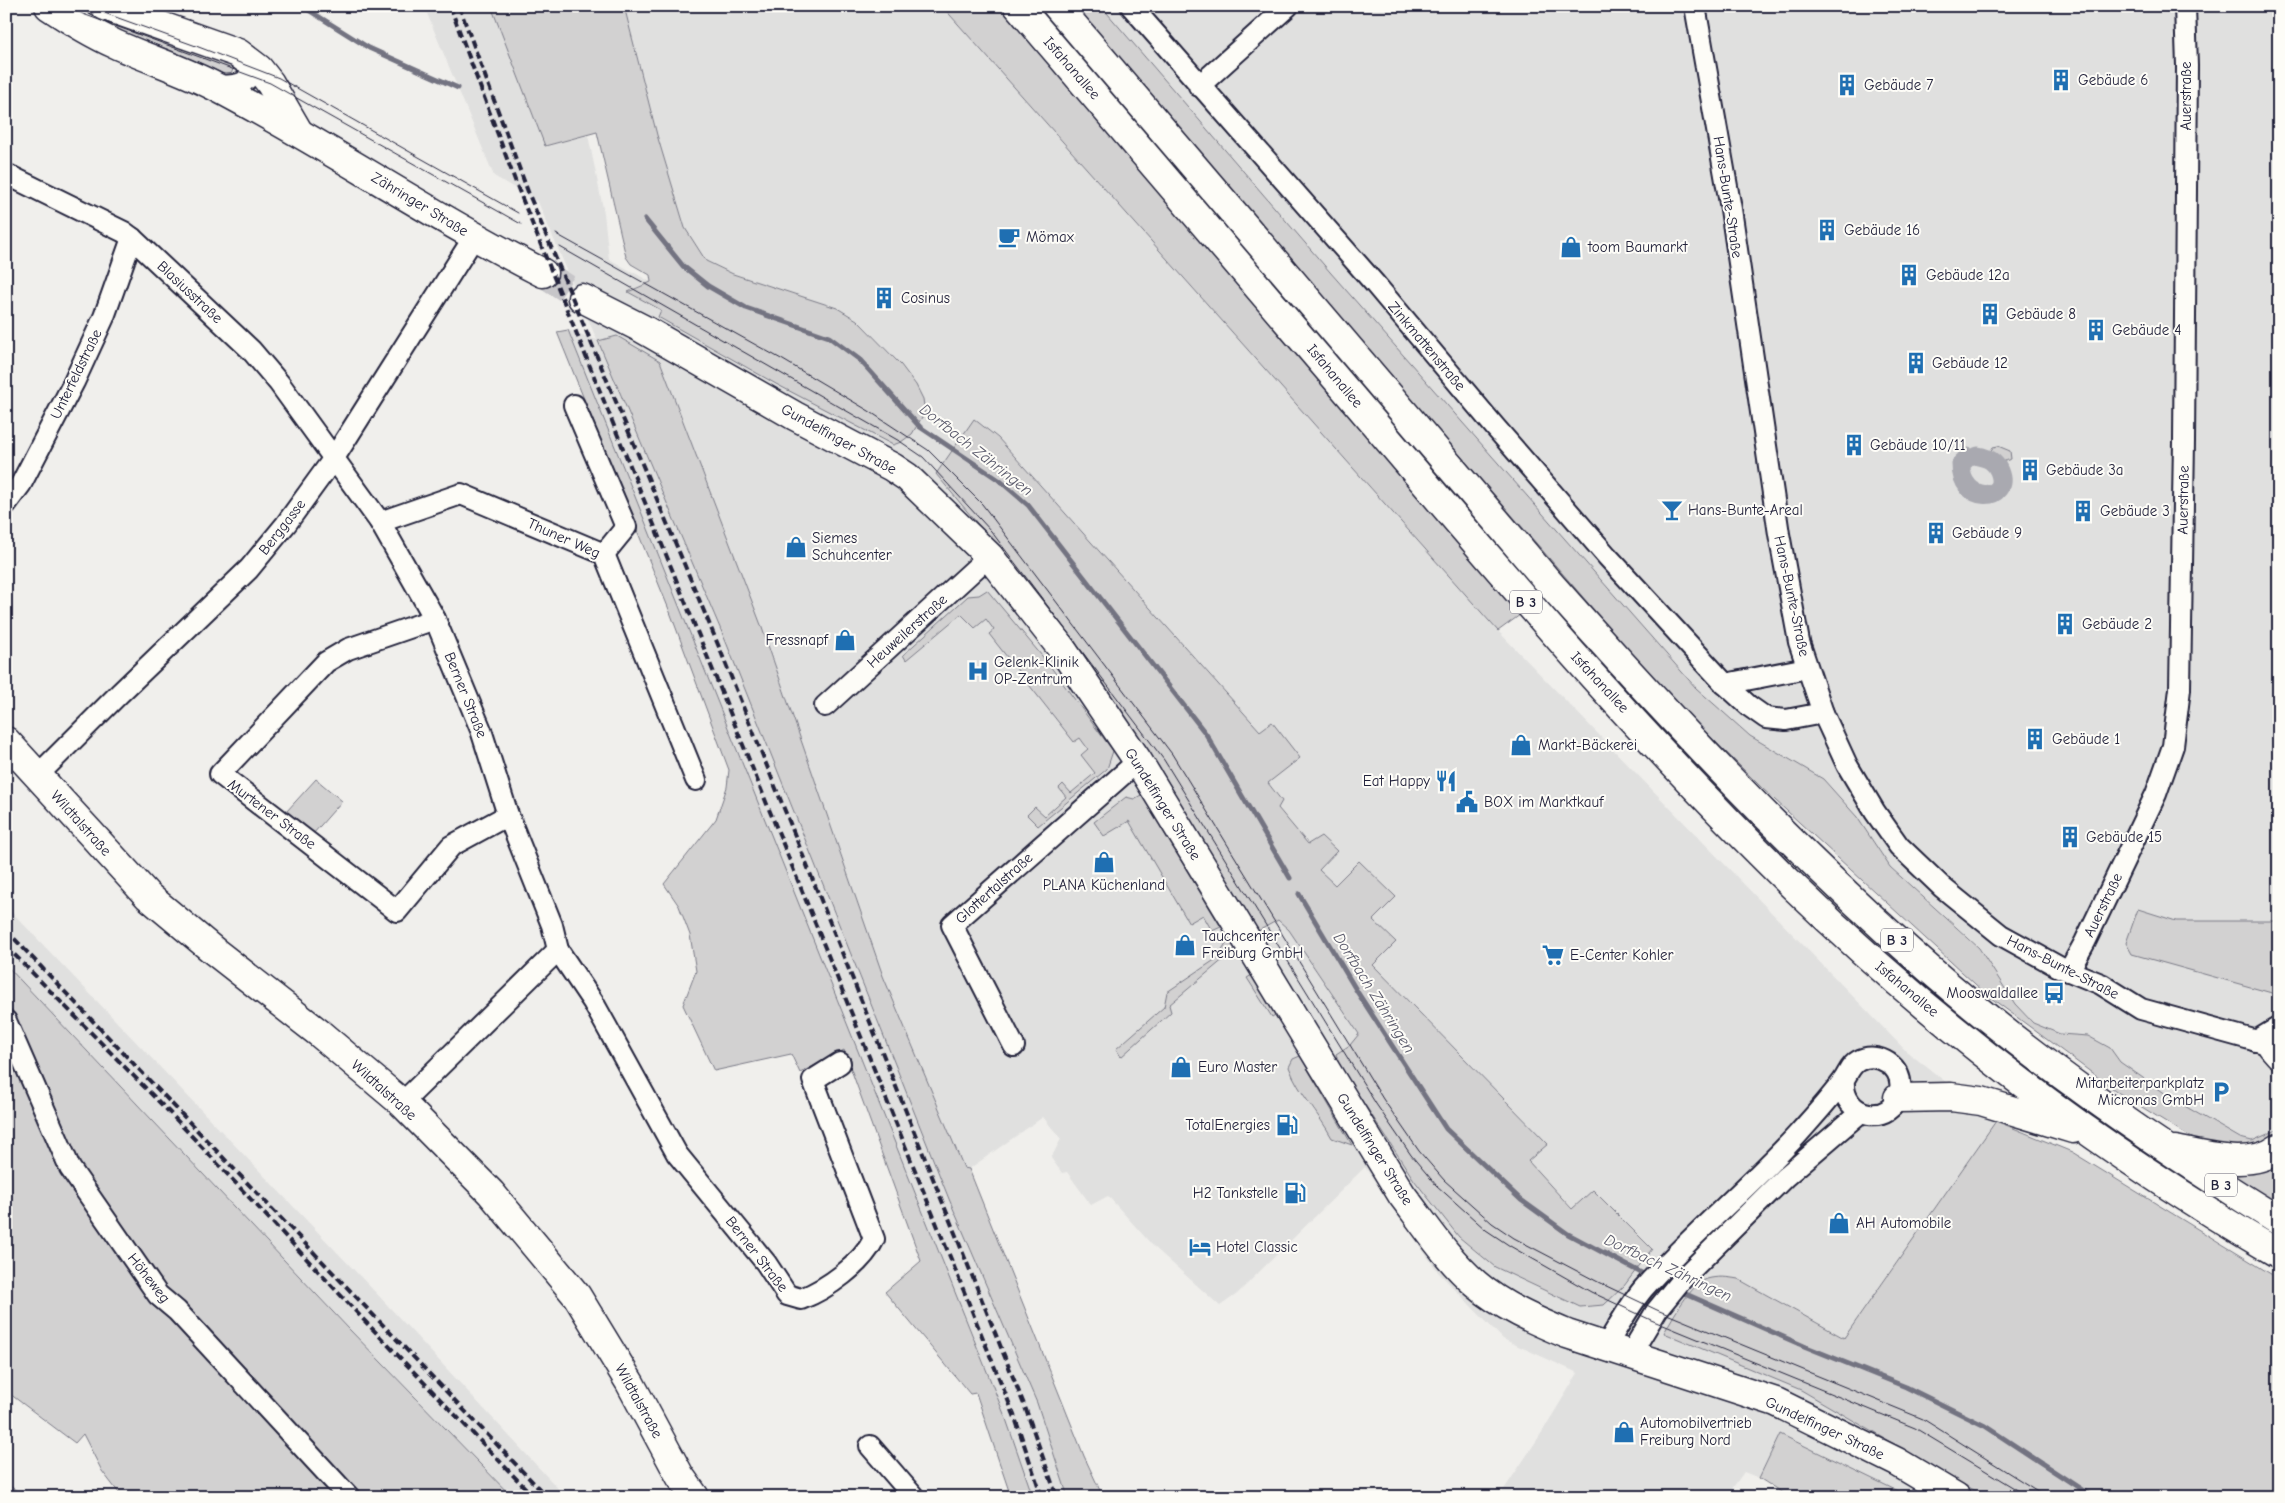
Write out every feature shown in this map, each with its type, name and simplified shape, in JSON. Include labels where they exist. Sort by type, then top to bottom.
[{"type":"main road","name":"Zähringer Straße","points":[[49,6],[80,27],[115,44],[215,86],[299,132],[474,237],[542,273]]},
{"type":"main road","name":"Zähringer Straße","points":[[105,6],[223,47],[249,60],[270,83],[299,132]]},
{"type":"main road","name":"Isfahanallee","points":[[1018,6],[1526,601],[1711,803],[1794,887],[1872,959],[2019,1081],[2096,1136],[2279,1254]]},
{"type":"main road","name":"Isfahanallee","points":[[1057,6],[1546,579],[1694,743],[1802,851],[1929,969],[2063,1076],[2164,1148],[2279,1221]]},
{"type":"main road","name":"Gundelfinger Straße","points":[[582,298],[643,329],[795,416],[892,467],[907,477],[989,556],[1062,650],[1138,762],[1402,1194],[1451,1258],[1476,1284],[1494,1297],[1539,1322],[1618,1351],[1776,1402],[1897,1462],[1956,1497]]},
{"type":"main road","name":"Wildtalstraße","points":[[6,741],[148,896],[214,951],[319,1033],[402,1103],[491,1193],[577,1296],[630,1383],[680,1476],[695,1497]]},
{"type":"main road","points":[[1898,1098],[1951,1097],[1981,1101],[2096,1136]]},
{"type":"main road","points":[[2164,1148],[2220,1158],[2249,1159],[2262,1158],[2279,1148]]},
{"type":"street","name":"Zinkmattenstraße","points":[[1131,6],[1199,86],[1375,284],[1494,427],[1607,556],[1725,684],[1748,706],[1766,718],[1786,720],[1823,713]]},
{"type":"street","points":[[1199,86],[1288,6]]},
{"type":"street","name":"Hans-Bunte-Straße","points":[[1695,6],[1731,209],[1778,534],[1799,642],[1823,713],[1847,765],[1875,812],[1899,846],[1943,888],[2002,935],[2025,950],[2102,984],[2141,1009],[2273,1043]]},
{"type":"street","name":"Auerstraße","points":[[2069,971],[2085,942],[2156,794],[2173,746],[2180,689],[2187,66],[2185,6]]},
{"type":"street","name":"Zähringer Straße","points":[[215,86],[242,84],[248,80],[251,72],[249,60]]},
{"type":"street","name":"Blasiusstraße","points":[[6,174],[124,232],[132,238],[251,350],[279,383],[334,458]]},
{"type":"street","name":"Berggasse","points":[[38,775],[120,692],[248,569],[286,524],[334,458],[474,237]]},
{"type":"street","name":"Unterfeldstraße","points":[[6,504],[21,484],[74,382],[104,317],[132,238]]},
{"type":"street","points":[[574,405],[626,527],[604,554]]},
{"type":"street","name":"Berner Straße","points":[[334,458],[380,522],[435,619],[481,730],[508,815],[552,925],[558,950],[593,1002],[677,1154],[766,1263],[787,1295],[801,1298],[828,1285],[868,1252],[874,1239],[813,1080],[840,1063]]},
{"type":"street","name":"Thuner Weg","points":[[380,522],[461,494],[604,554],[696,780]]},
{"type":"street","name":"Heuweilerstraße","points":[[825,706],[989,556]]},
{"type":"street","name":"Murtener Straße","points":[[435,619],[348,648],[326,662],[220,774],[397,911],[450,846],[508,815]]},
{"type":"street","points":[[1725,684],[1807,668]]},
{"type":"street","name":"Glottertalstraße","points":[[1014,1046],[952,925],[1138,762]]},
{"type":"street","points":[[402,1103],[558,950]]},
{"type":"street","name":"Höheweg","points":[[6,1021],[70,1168],[158,1295],[177,1311],[348,1497]]},
{"type":"street","points":[[1618,1351],[1643,1290],[1760,1173],[1844,1080],[1849,1070],[1858,1061],[1867,1058],[1878,1058],[1887,1062],[1895,1069],[1900,1078],[1901,1088],[1893,1106],[1878,1114],[1861,1112],[1849,1102],[1844,1088],[1844,1080]]},
{"type":"street","points":[[1618,1351],[1683,1278],[1785,1177],[1861,1112]]},
{"type":"street","points":[[870,1446],[914,1497]]},
{"type":"shaded area","points":[[59,6],[96,6],[237,59],[230,77]]},
{"type":"shaded area","points":[[424,6],[491,6],[545,146],[588,135],[604,213],[609,259],[651,282],[916,385],[901,365],[857,320],[837,308],[733,274],[706,261],[685,228],[657,135],[624,6],[942,6],[1498,631],[1906,1051],[1996,1121],[1844,1338],[1738,1279],[1805,1392],[1985,1497],[1910,1497],[1780,1434],[1759,1478],[1744,1472],[1726,1497],[1499,1497],[1578,1373],[1503,1339],[1438,1272],[1365,1167],[1237,1294],[1220,1306],[1153,1246],[1108,1196],[1091,1205],[1067,1172],[1062,1173],[1051,1158],[1061,1139],[1043,1117],[969,1169],[964,1168],[883,976],[761,625],[660,361],[598,341],[726,642],[949,1199],[1037,1403],[1068,1497],[1033,1497],[1006,1419],[568,330],[597,340],[538,202],[494,176]],"holes":[[[974,419],[998,438],[1260,731],[1268,783],[1282,800],[1278,808],[1308,845],[1337,851],[1318,870],[1335,885],[1396,897],[1373,920],[1373,965],[1547,1143],[1527,1161],[1573,1209],[1593,1190],[1652,1248],[1624,1286],[1357,1036],[1359,1035],[1289,930],[1278,920]],[[1339,1065],[1580,1307],[1495,1267],[1459,1237],[1414,1180]]]},
{"type":"shaded area","points":[[491,6],[624,6],[657,135],[685,228],[706,261],[733,274],[837,308],[857,320],[901,365],[916,385],[923,399],[925,412],[912,434],[893,445],[776,384],[658,317],[661,310],[628,292],[651,282],[650,275],[631,264],[626,257],[597,132],[545,146]]},
{"type":"shaded area","points":[[942,6],[1002,6],[1524,612],[1498,631]]},
{"type":"shaded area","points":[[1035,6],[1044,6],[1132,113],[1131,116],[1128,115]]},
{"type":"shaded area","points":[[1074,6],[1101,6],[1330,272],[1696,688],[1750,736],[1823,779],[1857,817],[1890,867],[1979,948],[2015,1004],[2033,1023],[2060,1034],[2088,1036],[2110,1048],[2120,1062],[2176,1101],[2240,1138],[2252,1141],[2279,1129],[2279,1138],[2241,1152],[2202,1144],[2119,1093],[1987,995],[1763,789],[1659,685]]},
{"type":"shaded area","points":[[1101,6],[2279,6],[2279,1129],[2252,1141],[2240,1138],[2176,1101],[2120,1062],[2110,1048],[2088,1036],[2060,1034],[2033,1023],[2015,1004],[1979,947],[1890,867],[1857,817],[1823,779],[1750,736],[1696,688],[1330,272]]},
{"type":"shaded area","points":[[568,330],[1006,1419],[1033,1497],[1011,1497],[976,1393],[970,1394],[885,1292],[921,1261],[844,1050],[800,1073],[791,1054],[714,1071],[683,1005],[696,971],[690,935],[679,906],[664,884],[716,819],[727,787],[729,770],[670,612],[557,332]]},
{"type":"shaded area","points":[[617,336],[660,361],[761,625],[883,976],[964,1168],[969,1169],[1084,1456],[1103,1497],[1068,1497],[1037,1403],[949,1199],[726,642],[598,341]]},
{"type":"shaded area","points":[[974,419],[998,438],[1260,731],[1272,722],[1300,758],[1268,783],[1282,801],[1278,808],[1308,844],[1321,836],[1337,851],[1319,870],[1335,885],[1359,861],[1396,897],[1373,920],[1396,942],[1373,965],[1548,1144],[1528,1161],[1572,1209],[1593,1190],[1652,1249],[1624,1286],[1604,1305],[1580,1307],[1495,1267],[1459,1237],[1414,1180],[1339,1065],[1336,1054],[1350,1045],[1359,1034],[1289,930],[1278,920],[1258,931],[1156,762],[1065,633],[1018,581],[987,535],[936,474]]},
{"type":"shaded area","points":[[1998,446],[2010,451],[2011,459],[1996,464],[1987,458],[1993,447]]},
{"type":"shaded area","points":[[987,590],[1047,662],[1113,751],[1107,769],[1038,826],[1027,815],[1035,807],[1045,816],[1066,797],[1059,788],[1063,784],[1071,793],[1095,773],[1081,755],[1088,749],[1080,738],[1074,742],[989,634],[994,630],[986,619],[975,628],[961,614],[906,660],[903,655],[968,596],[979,595]]},
{"type":"shaded area","points":[[316,779],[342,801],[313,834],[286,812]]},
{"type":"shaded area","points":[[1141,795],[1221,927],[1212,931],[1203,915],[1189,923],[1129,821],[1104,836],[1094,822],[1126,797],[1134,799]]},
{"type":"shaded area","points":[[6,906],[378,1295],[566,1497],[512,1497],[349,1329],[6,965]]},
{"type":"shaded area","points":[[2138,909],[2176,921],[2279,921],[2279,995],[2132,954],[2126,943]]},
{"type":"shaded area","points":[[1228,940],[1235,948],[1231,953],[1169,1005],[1171,1012],[1121,1057],[1116,1049],[1164,1007],[1167,992],[1216,959]]},
{"type":"shaded area","points":[[6,965],[349,1329],[512,1497],[122,1497],[102,1471],[83,1434],[75,1443],[6,1391],[6,1035],[16,1024],[6,1010]]},
{"type":"shaded area","points":[[1252,975],[1275,1015],[1272,1017],[1247,978]]},
{"type":"shaded area","points":[[1300,1056],[1352,1145],[1332,1138],[1298,1085],[1289,1067],[1293,1059]]},
{"type":"shaded area","points":[[1996,1121],[2072,1152],[2279,1279],[2279,1497],[1985,1497],[1801,1390],[1664,1333],[1682,1302],[1695,1287],[1707,1279],[1722,1277],[1738,1279],[1844,1338]]},
{"type":"shaded area","points":[[2279,1164],[2279,1210],[2214,1172],[2256,1173]]},
{"type":"shaded area","points":[[1780,1434],[1910,1497],[1789,1497],[1759,1478]]},
{"type":"shaded area","points":[[6,1483],[25,1497],[6,1497]]},
{"type":"waterway","name":"Dorfbach Zähringen","points":[[302,6],[369,48],[458,88]]},
{"type":"waterway","name":"Dorfbach Zähringen","points":[[645,219],[683,266],[708,286],[746,308],[829,337],[860,360],[920,427],[999,480],[1028,505],[1206,734],[1290,878]]},
{"type":"waterway","points":[[1968,457],[1961,464],[1963,477],[1968,487],[1976,492],[1992,493],[1998,489],[2001,481],[1999,471],[1991,460],[1978,456]]},
{"type":"waterway","name":"Dorfbach Zähringen","points":[[1299,894],[1358,993],[1446,1129],[1521,1200],[1568,1234],[1649,1277]]},
{"type":"waterway","name":"Dorfbach Zähringen","points":[[1679,1291],[1804,1346],[1906,1387],[1985,1426],[2093,1497]]},
{"type":"tunnel","points":[[543,273],[582,298]]},
{"type":"tram line","points":[[67,6],[83,14],[270,83],[521,224]]},
{"type":"tram line","points":[[85,6],[279,78],[518,213]]},
{"type":"tram line","points":[[556,234],[783,360],[869,411],[928,450],[982,504],[1172,754],[1383,1099],[1419,1151],[1444,1180],[1492,1223],[1514,1238],[1600,1283],[1657,1310],[1923,1419],[2047,1497]]},
{"type":"tram line","points":[[560,247],[901,442],[923,457],[991,531],[1164,760],[1376,1104],[1411,1155],[1436,1185],[1486,1230],[1510,1246],[1591,1292],[1651,1320],[1915,1428],[2029,1497]]},
{"type":"railway","points":[[450,6],[519,191],[1014,1415],[1042,1497]]},
{"type":"railway","points":[[459,6],[530,197],[719,647],[1025,1407],[1057,1497]]},
{"type":"railway","points":[[6,930],[547,1497]]},
{"type":"railway","points":[[6,946],[170,1113],[362,1318],[534,1497]]},
{"type":"place","name":"Gebäude 6","points":[[2061,80]]},
{"type":"place","name":"Gebäude 7","points":[[1847,85]]},
{"type":"place","name":"Gebäude 16","points":[[1827,230]]},
{"type":"place","name":"Mömax","points":[[1009,237]]},
{"type":"place","name":"toom Baumarkt","points":[[1571,247]]},
{"type":"place","name":"Gebäude 12a","points":[[1909,275]]},
{"type":"place","name":"Cosinus","points":[[884,298]]},
{"type":"place","name":"Gebäude 8","points":[[1990,314]]},
{"type":"place","name":"Gebäude 4","points":[[2096,330]]},
{"type":"place","name":"Gebäude 12","points":[[1916,363]]},
{"type":"place","name":"Gebäude 10/11","points":[[1854,445]]},
{"type":"place","name":"Gebäude 3a","points":[[2030,470]]},
{"type":"place","name":"Hans-Bunte-Areal","points":[[1672,510]]},
{"type":"place","name":"Gebäude 3","points":[[2083,511]]},
{"type":"place","name":"Gebäude 9","points":[[1936,533]]},
{"type":"place","name":"Siemes Schuhcenter","points":[[796,547]]},
{"type":"place","name":"Gebäude 2","points":[[2065,624]]},
{"type":"place","name":"Fressnapf","points":[[845,640]]},
{"type":"place","name":"Gelenk-Klinik OP-Zentrum","points":[[978,671]]},
{"type":"place","name":"Gebäude 1","points":[[2035,739]]},
{"type":"place","name":"Markt-Bäckerei","points":[[1521,745]]},
{"type":"place","name":"Eat Happy","points":[[1446,781]]},
{"type":"place","name":"BOX im Marktkauf","points":[[1467,802]]},
{"type":"place","name":"Gebäude 15","points":[[2070,837]]},
{"type":"place","name":"PLANA Küchenland","points":[[1104,862]]},
{"type":"place","name":"Tauchcenter Freiburg GmbH","points":[[1185,945]]},
{"type":"place","name":"E-Center Kohler","points":[[1553,955]]},
{"type":"place","name":"Mooswaldallee","points":[[2054,993]]},
{"type":"place","name":"Euro Master","points":[[1181,1067]]},
{"type":"place","name":"Mitarbeiterparkplatz Micronas GmbH","points":[[2221,1092]]},
{"type":"place","name":"TotalEnergies","points":[[1287,1125]]},
{"type":"place","name":"H2 Tankstelle","points":[[1295,1193]]},
{"type":"place","name":"AH Automobile","points":[[1839,1223]]},
{"type":"place","name":"Hotel Classic","points":[[1200,1247]]},
{"type":"place","name":"Automobilvertrieb Freiburg Nord","points":[[1624,1432]]}]
